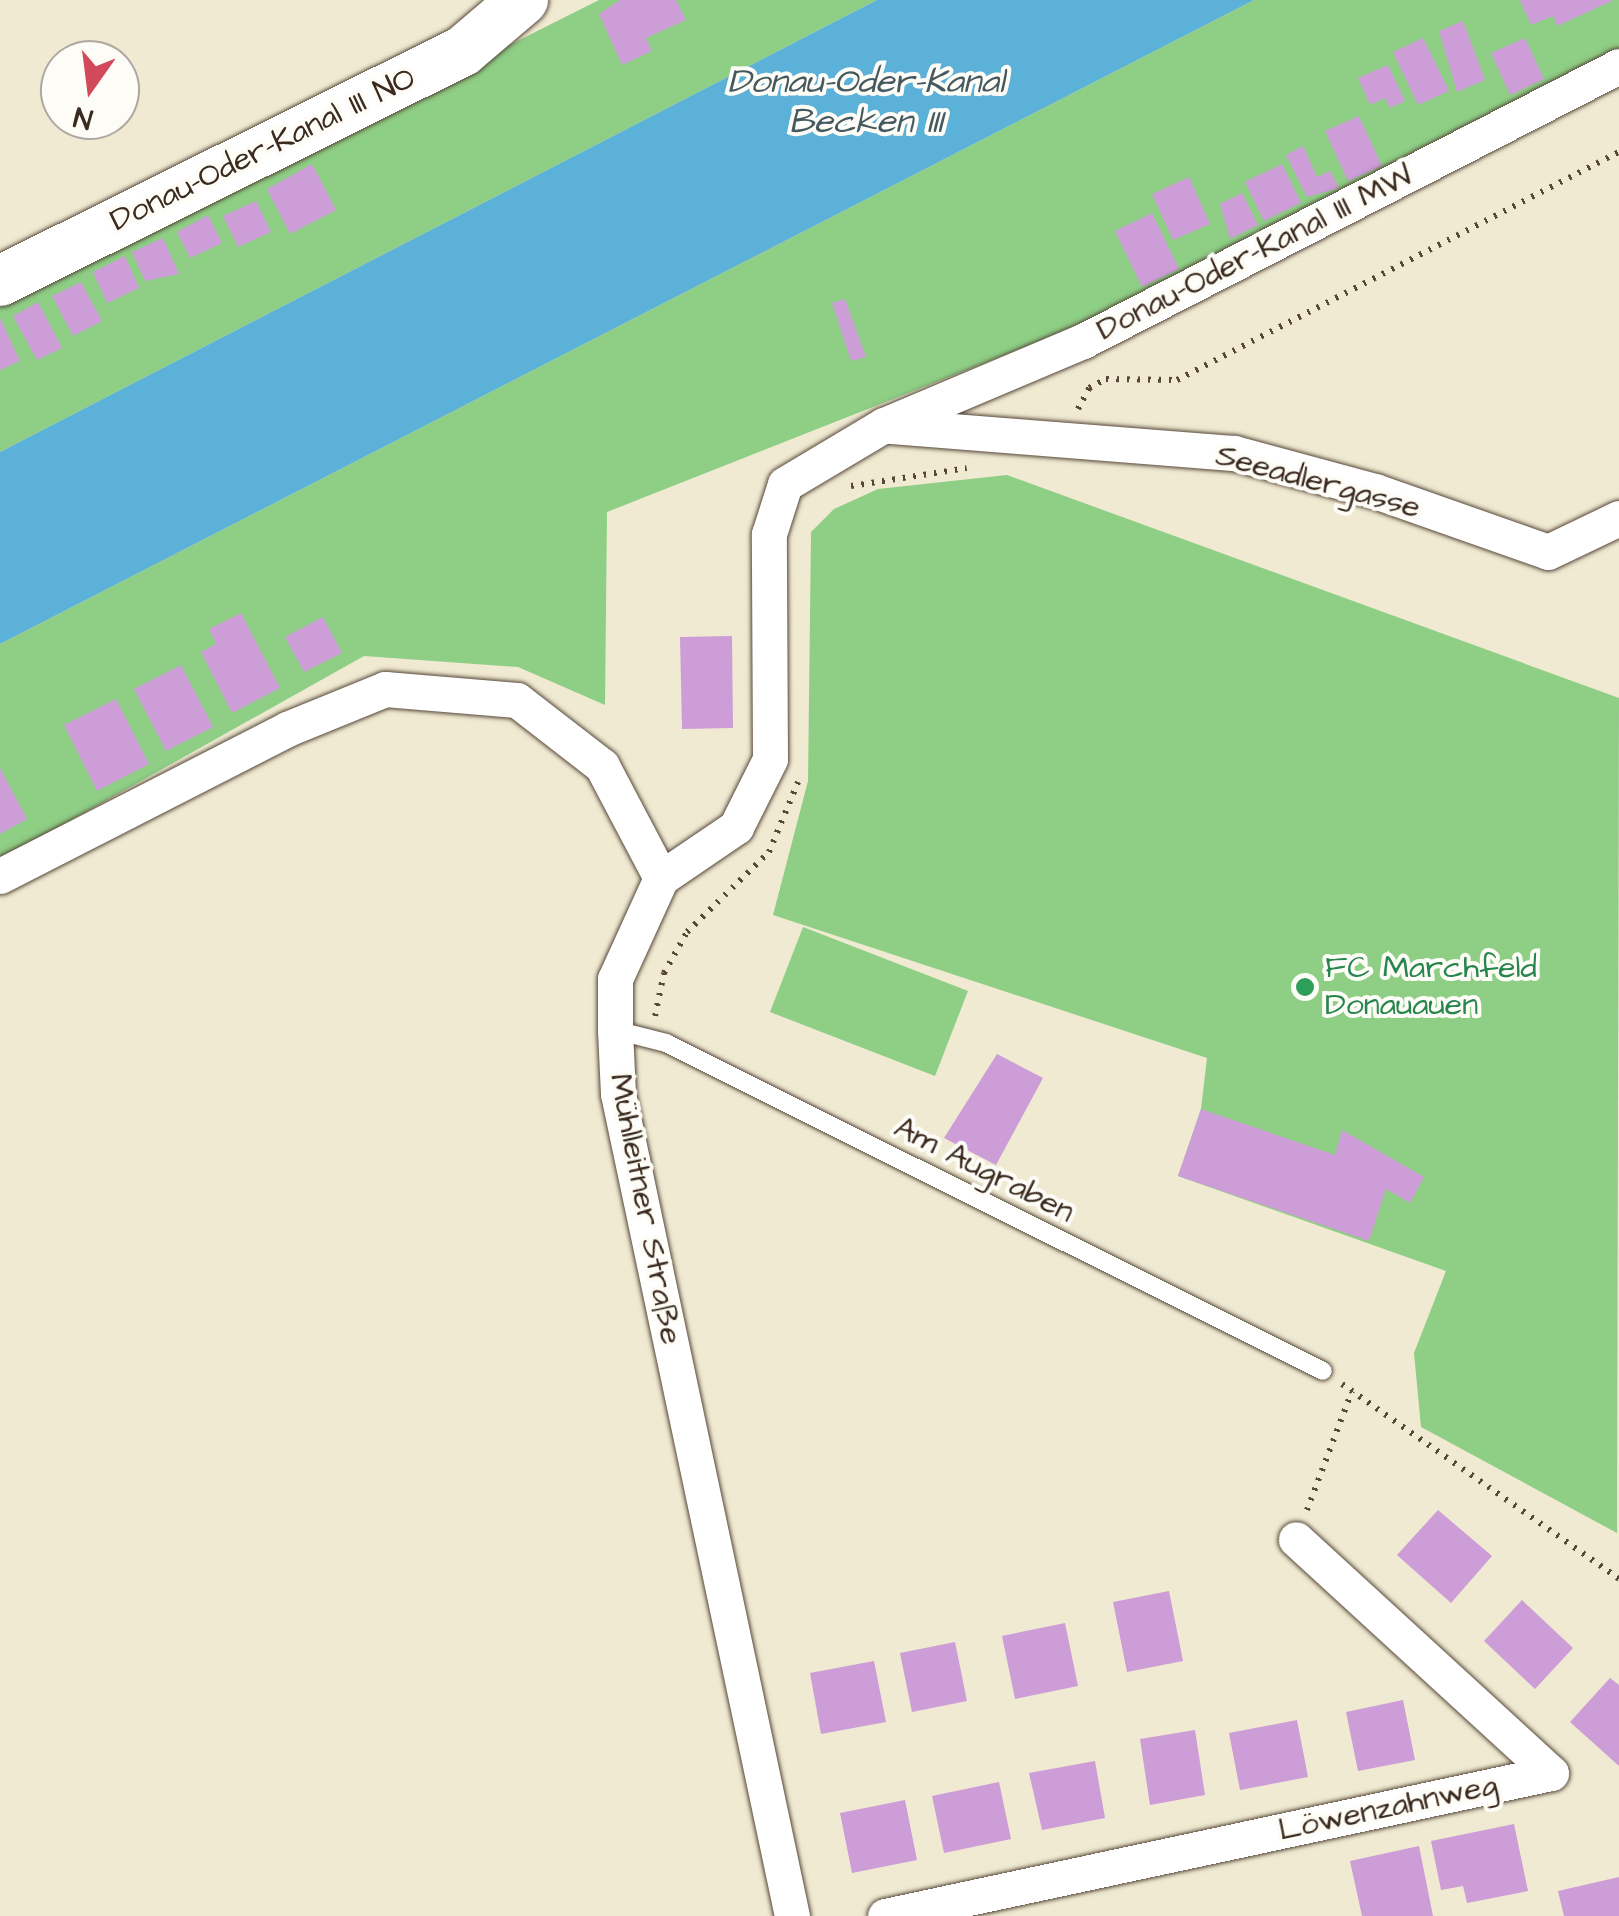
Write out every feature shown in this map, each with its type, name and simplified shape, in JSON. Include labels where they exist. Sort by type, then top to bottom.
[{"type":"street","name":"Donau-Oder-Kanal III NO","points":[[0,281],[463,51],[525,2]]},
{"type":"street","name":"Donau-Oder-Kanal III MW","points":[[884,425],[1083,340],[1619,66]]},
{"type":"street","name":"Seeadlergasse","points":[[884,425],[1234,452],[1375,491],[1548,552],[1619,518]]},
{"type":"street","points":[[0,876],[288,729],[385,688],[517,700],[602,766],[661,878],[736,827],[770,759],[768,534],[784,484],[884,425]]},
{"type":"street","name":"Mühlleitner Straße","points":[[661,878],[615,979],[618,1094],[792,1916]]},
{"type":"street","name":"Löwenzahnweg","points":[[885,1916],[1551,1773],[1296,1539]]},
{"type":"lane","name":"Am Augraben","points":[[615,1030],[653,1039],[1323,1371]]},
{"type":"path","points":[[1069,437],[1089,388],[1106,379],[1177,380],[1619,152]]},
{"type":"path","points":[[834,496],[848,487],[987,467]]},
{"type":"path","points":[[653,1039],[664,973],[686,932],[769,852],[798,791],[799,774]]},
{"type":"path","points":[[1323,1371],[1619,1579]]},
{"type":"path","points":[[1296,1539],[1352,1391]]},
{"type":"green space","points":[[599,0],[877,0],[0,452],[0,301]]},
{"type":"green space","points":[[1254,0],[1619,0],[1619,52],[1081,325],[607,512],[605,705],[518,667],[364,656],[0,860],[0,644]]},
{"type":"green space","name":"FC Marchfeld Donauauen","points":[[1007,475],[1619,698],[1617,1533],[1421,1427],[1414,1353],[1446,1271],[1178,1176],[1201,1109],[1207,1058],[773,915],[808,781],[811,532],[834,509],[878,489]]},
{"type":"green space","points":[[803,927],[968,991],[935,1076],[770,1012]]},
{"type":"water","name":"Donau-Oder-Kanal Becken III","points":[[877,0],[1254,0],[0,644],[0,452]]},
{"type":"building","points":[[620,0],[676,0],[686,20],[646,38],[652,51],[622,65],[599,14]]},
{"type":"building","points":[[1520,0],[1614,0],[1557,26],[1553,16],[1531,25]]},
{"type":"building","points":[[1463,21],[1485,80],[1457,92],[1439,31]]},
{"type":"building","points":[[1423,38],[1449,91],[1418,105],[1393,52]]},
{"type":"building","points":[[1525,38],[1544,79],[1510,95],[1491,53]]},
{"type":"building","points":[[1388,65],[1405,101],[1390,108],[1385,98],[1370,105],[1358,78]]},
{"type":"building","points":[[1359,116],[1382,166],[1348,181],[1325,131]]},
{"type":"building","points":[[1303,146],[1317,177],[1330,171],[1339,188],[1307,197],[1286,155]]},
{"type":"building","points":[[312,164],[336,210],[290,234],[267,189]]},
{"type":"building","points":[[1282,164],[1301,203],[1264,221],[1245,182]]},
{"type":"building","points":[[1189,177],[1210,224],[1173,240],[1152,194]]},
{"type":"building","points":[[1242,193],[1258,225],[1230,239],[1220,204]]},
{"type":"building","points":[[256,201],[271,232],[238,247],[223,216]]},
{"type":"building","points":[[1152,213],[1179,269],[1142,287],[1115,231]]},
{"type":"building","points":[[208,215],[222,243],[190,258],[177,232]]},
{"type":"building","points":[[163,238],[179,274],[145,281],[132,252]]},
{"type":"building","points":[[125,256],[139,288],[107,303],[93,272]]},
{"type":"building","points":[[81,282],[102,321],[73,336],[52,296]]},
{"type":"building","points":[[845,299],[866,357],[851,361],[832,303]]},
{"type":"building","points":[[38,302],[62,348],[37,360],[13,316]]},
{"type":"building","points":[[0,318],[20,361],[0,370]]},
{"type":"building","points":[[241,613],[280,688],[232,713],[201,652],[216,644],[209,629]]},
{"type":"building","points":[[323,617],[342,653],[304,672],[285,637]]},
{"type":"building","points":[[732,636],[733,728],[682,729],[680,637]]},
{"type":"building","points":[[181,665],[213,727],[166,751],[134,689]]},
{"type":"building","points":[[116,699],[149,764],[97,791],[64,725]]},
{"type":"building","points":[[0,768],[27,819],[0,834]]},
{"type":"building","points":[[997,1054],[1043,1078],[996,1165],[944,1138]]},
{"type":"building","points":[[1201,1109],[1335,1155],[1342,1130],[1424,1177],[1410,1203],[1386,1189],[1369,1241],[1178,1176]]},
{"type":"building","points":[[1438,1510],[1492,1556],[1451,1603],[1397,1555]]},
{"type":"building","points":[[1169,1591],[1183,1661],[1127,1672],[1113,1602]]},
{"type":"building","points":[[1522,1600],[1573,1648],[1535,1689],[1484,1641]]},
{"type":"building","points":[[1065,1623],[1078,1686],[1015,1699],[1002,1636]]},
{"type":"building","points":[[955,1642],[967,1701],[912,1712],[900,1653]]},
{"type":"building","points":[[874,1661],[886,1722],[821,1734],[810,1673]]},
{"type":"building","points":[[1610,1678],[1619,1685],[1619,1766],[1570,1722]]},
{"type":"building","points":[[1403,1700],[1415,1760],[1358,1771],[1346,1712]]},
{"type":"building","points":[[1297,1720],[1308,1777],[1240,1790],[1229,1733]]},
{"type":"building","points":[[1195,1730],[1205,1795],[1150,1805],[1140,1739]]},
{"type":"building","points":[[1095,1761],[1105,1818],[1042,1830],[1029,1773]]},
{"type":"building","points":[[999,1782],[1011,1839],[944,1853],[932,1796]]},
{"type":"building","points":[[905,1800],[917,1860],[852,1873],[840,1813]]},
{"type":"building","points":[[1514,1824],[1528,1891],[1467,1903],[1463,1886],[1441,1890],[1431,1841]]},
{"type":"building","points":[[1419,1846],[1433,1916],[1362,1916],[1350,1861]]},
{"type":"building","points":[[1619,1877],[1619,1916],[1564,1916],[1558,1891]]},
{"type":"place","name":"FC Marchfeld Donauauen","points":[[1305,987]]}]
